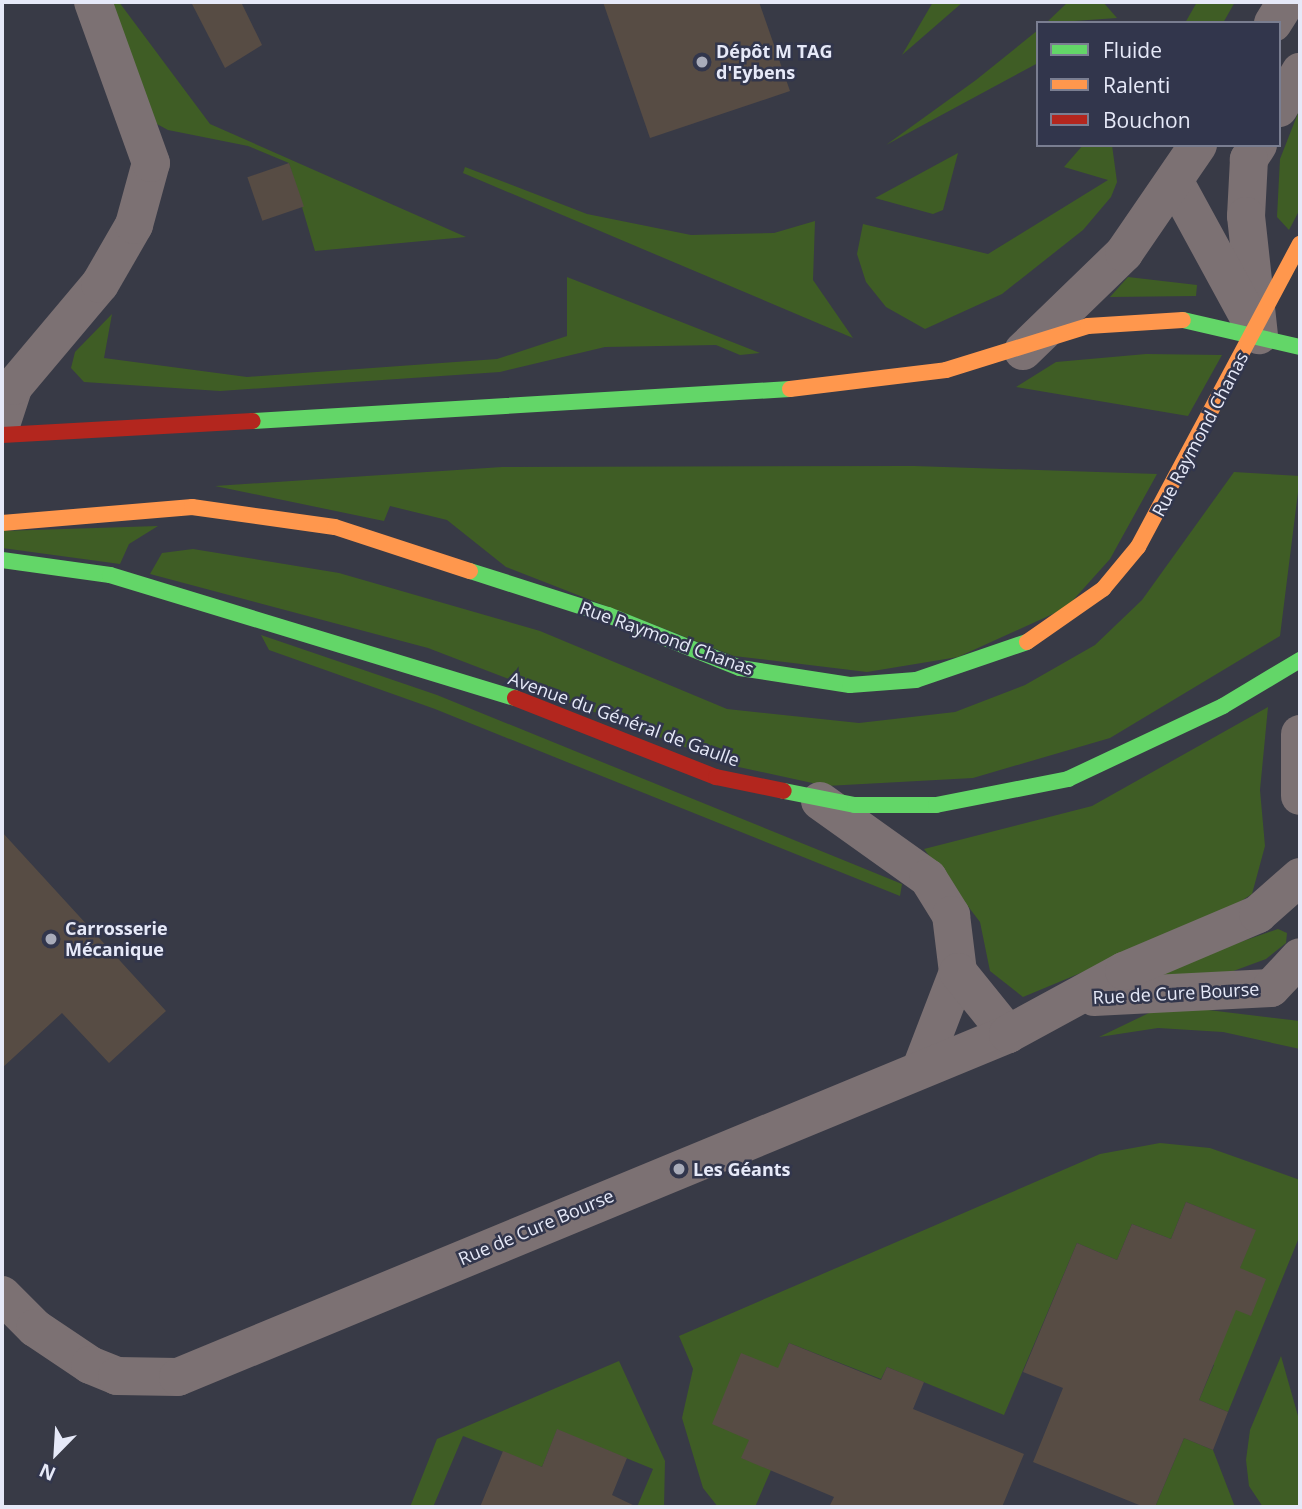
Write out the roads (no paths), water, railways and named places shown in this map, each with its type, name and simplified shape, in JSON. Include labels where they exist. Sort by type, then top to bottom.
[{"type":"main road","name":"Rue Raymond Chanas","points":[[2,523],[192,507],[335,527],[608,615],[740,668],[850,685],[916,680],[962,667],[1065,621],[1139,547],[1300,243]]},
{"type":"main road","points":[[2,435],[754,394],[926,373],[1023,351],[1088,326],[1182,320],[1300,346]]},
{"type":"main road","name":"Avenue du Général de Gaulle","points":[[2,560],[110,575],[246,612],[507,695],[716,777],[821,801],[936,806],[1017,794],[1118,758],[1300,660]]},
{"type":"street","points":[[2,422],[14,386],[113,261],[134,225],[151,163],[93,2]]},
{"type":"street","points":[[1274,21],[1286,2]]},
{"type":"street","points":[[1281,105],[1300,72]]},
{"type":"street","points":[[1023,351],[1124,253],[1197,147]]},
{"type":"street","name":"Rue Raymond Chanas","points":[[1257,147],[1249,159],[1246,215],[1259,335]]},
{"type":"street","name":"Rue Raymond Chanas","points":[[1175,182],[1259,335]]},
{"type":"street","points":[[1300,734],[1300,796]]},
{"type":"street","points":[[821,801],[937,889],[951,915],[958,972],[922,1066]]},
{"type":"street","name":"Rue de Cure Bourse","points":[[2,1295],[35,1328],[90,1365],[117,1376],[178,1377],[922,1066],[1008,1034],[1081,999],[1124,971],[1258,914],[1300,877]]},
{"type":"street","name":"Rue de Cure Bourse","points":[[1081,999],[1286,991],[1300,957]]},
{"type":"street","points":[[958,972],[1008,1034]]},
{"type":"place","name":"Dépôt M TAG d'Eybens","points":[[702,62]]},
{"type":"place","name":"Carrosserie Mécanique","points":[[51,939]]},
{"type":"place","name":"Les Géants","points":[[679,1169]]}]
